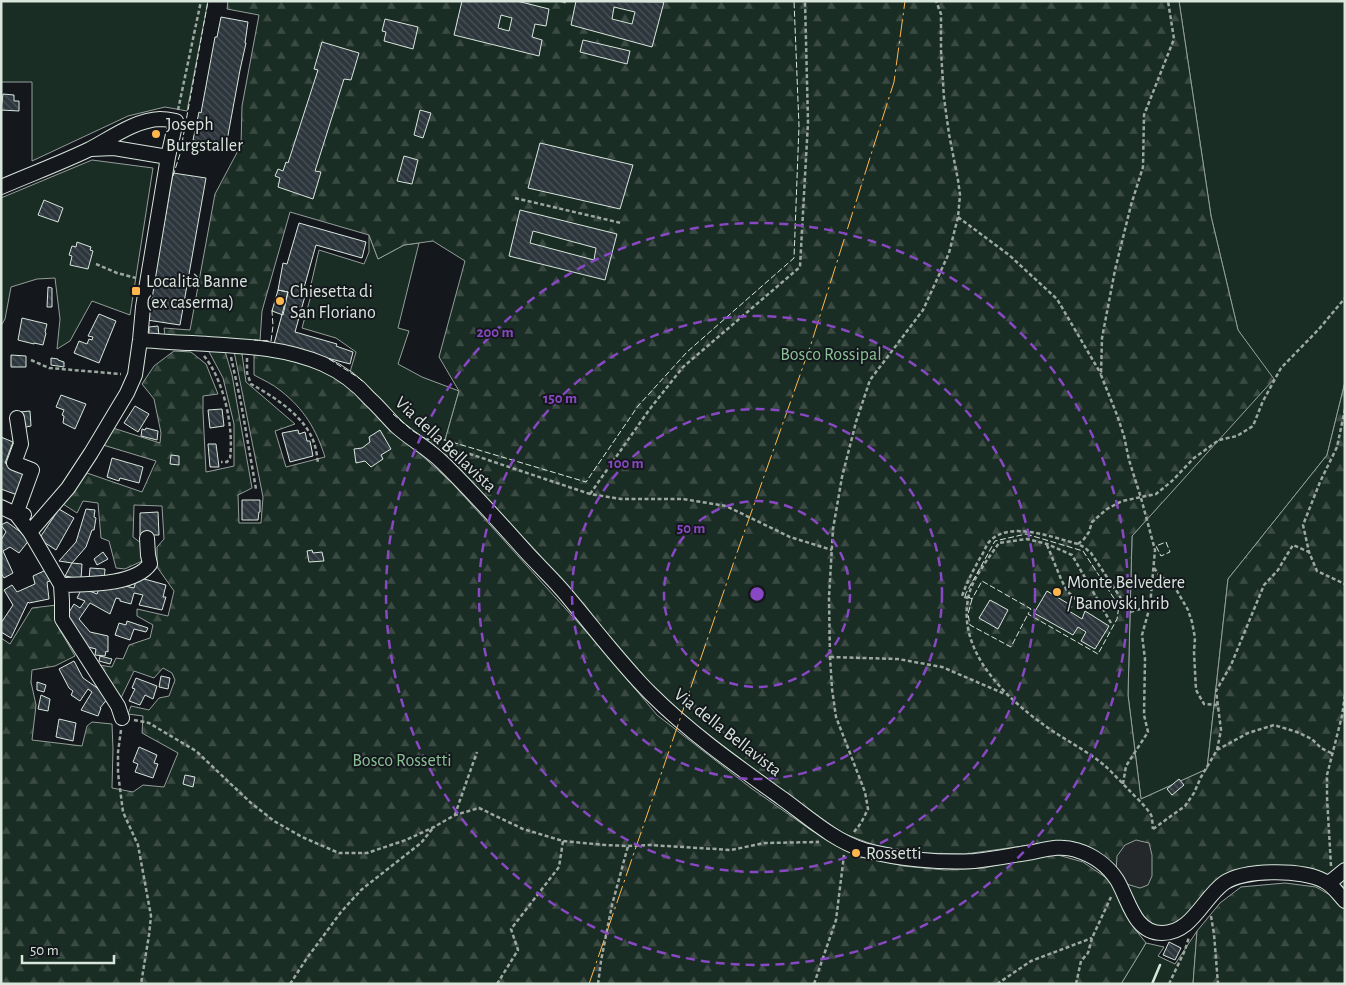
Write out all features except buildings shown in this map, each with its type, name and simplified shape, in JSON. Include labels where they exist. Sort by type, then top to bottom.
[{"type":"street","points":[[1,187],[147,121],[161,119],[176,121],[168,157],[143,307],[135,375],[127,393],[68,488],[30,532]]},
{"type":"street","points":[[119,149],[119,141],[125,130]]},
{"type":"street","points":[[90,148],[119,149],[168,157]]},
{"type":"street","name":"Via della Bellavista","points":[[140,340],[266,348],[319,363],[332,369],[359,387],[394,424],[439,458],[485,506],[565,593],[629,670],[663,706],[745,771],[846,842],[862,849],[886,854],[951,862],[977,861],[1067,847],[1096,859],[1109,870],[1118,882],[1141,924],[1148,930],[1158,932],[1177,930],[1189,921],[1220,886],[1228,880],[1241,876],[1261,872],[1279,873],[1309,876],[1329,883]]},
{"type":"street","points":[[7,513],[32,470],[14,463],[21,444],[17,418]]},
{"type":"street","points":[[7,513],[32,515],[48,511]]},
{"type":"street","points":[[7,513],[24,523],[60,585],[62,619],[118,706],[122,718]]},
{"type":"street","points":[[60,585],[104,583],[134,576],[146,570],[150,564],[147,538]]},
{"type":"street","points":[[1345,870],[1329,883],[1345,901]]},
{"type":"path","points":[[176,121],[201,1]]},
{"type":"path","points":[[562,1],[567,3]]},
{"type":"path","points":[[590,494],[649,410],[683,367],[800,267],[808,122],[805,1]]},
{"type":"path","points":[[814,984],[836,920],[846,842],[861,823],[868,810],[865,792],[836,717],[832,689],[829,597],[833,529],[842,477],[856,422],[870,380],[923,310],[949,253],[958,217],[960,196],[945,106],[941,51],[941,14],[936,1]]},
{"type":"path","points":[[1101,375],[1102,338],[1115,270],[1131,205],[1143,167],[1144,115],[1174,39],[1168,1]]},
{"type":"path","points":[[516,198],[622,223]]},
{"type":"path","points":[[958,217],[1009,255],[1057,300],[1101,375],[1124,436],[1128,460],[1141,498],[1155,550],[1150,606],[1142,635],[1145,659],[1144,715],[1148,732],[1126,766],[1123,784]]},
{"type":"path","points":[[96,264],[132,278],[148,280]]},
{"type":"path","points":[[1078,544],[1089,532],[1092,522],[1107,509],[1122,501],[1156,494],[1172,481],[1194,458],[1219,440],[1237,436],[1253,426],[1263,401],[1281,368],[1319,329],[1345,298]]},
{"type":"path","points":[[190,343],[211,364],[226,404],[231,451],[227,462],[221,462]]},
{"type":"path","points":[[228,346],[241,402],[256,488]]},
{"type":"path","points":[[247,347],[247,373],[251,384],[279,400],[307,427],[314,442],[318,463]]},
{"type":"path","points":[[31,360],[49,368],[135,375]]},
{"type":"path","points":[[1345,410],[1337,447],[1320,482],[1303,525],[1309,552],[1317,571],[1345,584]]},
{"type":"path","points":[[426,449],[470,454],[590,494],[621,499],[683,499],[726,506],[790,537],[832,550]]},
{"type":"path","points":[[968,598],[962,596],[967,581],[988,543],[996,536],[1014,532],[1026,532],[1084,547],[1091,553],[1130,612],[1150,606]]},
{"type":"path","points":[[1111,623],[1072,555],[1047,544],[1026,539],[999,543],[972,586],[966,614],[969,633],[978,659],[992,679],[1043,724],[1104,765],[1152,816],[1153,830],[1185,806],[1217,750],[1221,730],[1216,691],[1231,665],[1264,585],[1278,570],[1294,545],[1309,552]]},
{"type":"path","points":[[1047,544],[1067,591],[1082,605]]},
{"type":"path","points":[[1153,567],[1160,576],[1173,584],[1188,610],[1195,638],[1196,690],[1204,704],[1217,705]]},
{"type":"path","points":[[830,657],[898,659],[942,667],[1007,694]]},
{"type":"path","points":[[1329,883],[1331,864],[1327,775],[1342,716],[1345,694]]},
{"type":"path","points":[[140,984],[151,916],[138,845],[123,812],[118,772],[122,718],[149,723],[196,750],[251,803],[274,821],[339,853],[367,853],[406,840],[455,815],[479,808],[523,829],[563,840],[605,845],[650,845],[731,850],[764,844],[820,842]]},
{"type":"path","points":[[1217,750],[1248,732],[1274,725],[1312,739],[1321,748],[1333,754]]},
{"type":"path","points":[[455,815],[477,752]]},
{"type":"path","points":[[290,984],[307,958],[361,890],[421,843],[434,827]]},
{"type":"path","points":[[497,984],[518,950],[510,930],[559,867],[563,840]]},
{"type":"path","points":[[598,984],[612,905],[628,846]]},
{"type":"path","points":[[1076,984],[1081,961],[1088,953],[1092,938],[1118,882]]},
{"type":"path","points":[[1200,908],[1211,915],[1218,984]]},
{"type":"path","points":[[1169,984],[1185,950],[1189,937],[1189,921]]},
{"type":"path","points":[[997,984],[1031,962],[1092,938]]},
{"type":"green space","points":[[1,1],[208,1],[187,111],[165,107],[128,116],[32,161],[32,82],[1,82]]},
{"type":"green space","name":"Bosco Rossipal","points":[[228,1],[1179,1],[1211,216],[1238,330],[1274,379],[1132,536],[1128,695],[1141,799],[1207,769],[1228,579],[1327,455],[1345,382],[1345,888],[1325,875],[1245,868],[1174,926],[1159,927],[1145,920],[1116,871],[1089,848],[1074,842],[1060,841],[965,854],[920,853],[877,846],[842,833],[670,706],[539,554],[450,459],[426,439],[445,440],[459,391],[439,357],[465,261],[433,241],[404,245],[378,259],[369,235],[290,212],[262,311],[260,341],[165,336],[164,328],[190,330],[215,194],[241,145],[242,106],[259,15],[227,9]]},
{"type":"green space","points":[[1179,1],[1345,1],[1345,382],[1327,455],[1228,579],[1207,769],[1141,799],[1128,695],[1132,536],[1273,379],[1238,330],[1211,216]]},
{"type":"green space","points":[[92,160],[153,168],[130,315],[92,301],[70,341],[57,349],[60,319],[55,278],[37,279],[11,287],[5,319],[1,326],[1,198]]},
{"type":"green space","points":[[369,235],[378,259],[404,245],[419,243],[398,328],[409,331],[398,364],[422,377],[459,391],[445,440],[426,439],[413,431],[384,406],[359,378],[350,372],[356,352],[336,338],[302,328],[310,299],[309,293],[319,250],[364,264],[369,252]]},
{"type":"green space","name":"Bosco Rossetti","points":[[207,348],[225,351],[232,375],[252,488],[238,495],[239,523],[261,523],[263,497],[234,351],[242,354],[246,382],[295,424],[275,431],[286,467],[325,457],[318,437],[303,412],[278,389],[254,375],[254,351],[315,367],[351,384],[394,430],[453,484],[601,648],[657,715],[751,788],[811,830],[839,846],[867,857],[903,866],[945,870],[984,868],[1029,858],[1058,855],[1083,862],[1105,877],[1114,886],[1135,929],[1146,943],[1121,984],[1,984],[1,638],[10,644],[32,608],[57,605],[57,625],[75,656],[55,666],[32,670],[31,682],[36,705],[32,740],[82,746],[87,726],[92,722],[112,724],[112,788],[133,792],[143,785],[164,787],[178,753],[142,733],[143,716],[128,714],[131,706],[149,710],[159,698],[169,696],[175,680],[172,673],[163,668],[154,678],[134,671],[120,700],[99,665],[112,667],[116,658],[123,659],[129,645],[150,638],[153,625],[137,616],[137,609],[168,616],[174,591],[157,567],[157,547],[164,539],[162,506],[134,505],[133,537],[141,543],[142,561],[125,569],[116,568],[109,541],[101,538],[98,503],[83,501],[77,513],[63,504],[87,473],[142,492],[156,461],[103,445],[113,428],[160,443],[161,433],[154,399],[142,384],[154,366],[174,351],[191,352],[206,364],[218,394],[203,396],[206,472],[234,466],[234,424],[223,378]]},
{"type":"green space","points":[[1285,883],[1316,887],[1337,899],[1345,909],[1345,984],[1193,984],[1197,931],[1220,903],[1241,887]]},
{"type":"green space","points":[[1197,931],[1193,984],[1121,984],[1146,943],[1164,947],[1158,956],[1175,964]]},
{"type":"shaded area","points":[[1136,840],[1149,843],[1152,855],[1152,876],[1148,885],[1140,888],[1123,883],[1116,871],[1117,856],[1125,845]]},
{"type":"fence","points":[[173,176],[180,154],[208,1]]},
{"type":"fence","points":[[393,414],[426,439],[445,440],[586,482],[638,406],[687,352],[794,258],[799,126],[794,1]]},
{"type":"fence","points":[[254,340],[271,341],[273,308]]},
{"type":"fence","points":[[329,359],[364,383]]},
{"type":"fence","points":[[1026,534],[1083,551],[1119,606],[1117,619],[1098,654],[1028,614],[1031,609],[982,581],[972,599],[965,595],[995,541],[1026,534]]},
{"type":"fence","points":[[1166,542],[1170,552],[1161,556],[1156,546],[1166,542]]},
{"type":"fence","points":[[972,599],[968,614],[970,625],[1011,647],[1028,614]]},
{"type":"wall","points":[[1152,984],[1160,965]]},
{"type":"power","points":[[589,984],[811,344],[894,82],[905,1]]},
{"type":"place","name":"Joseph Burgstaller","points":[[156,134]]},
{"type":"place","name":"Località Banne (ex caserma)","points":[[136,291]]},
{"type":"place","name":"Chiesetta di San Floriano","points":[[280,301]]},
{"type":"place","name":"Monte Belvedere / Banovski hrib","points":[[1057,592]]},
{"type":"place","name":"Rossetti","points":[[856,853]]}]
